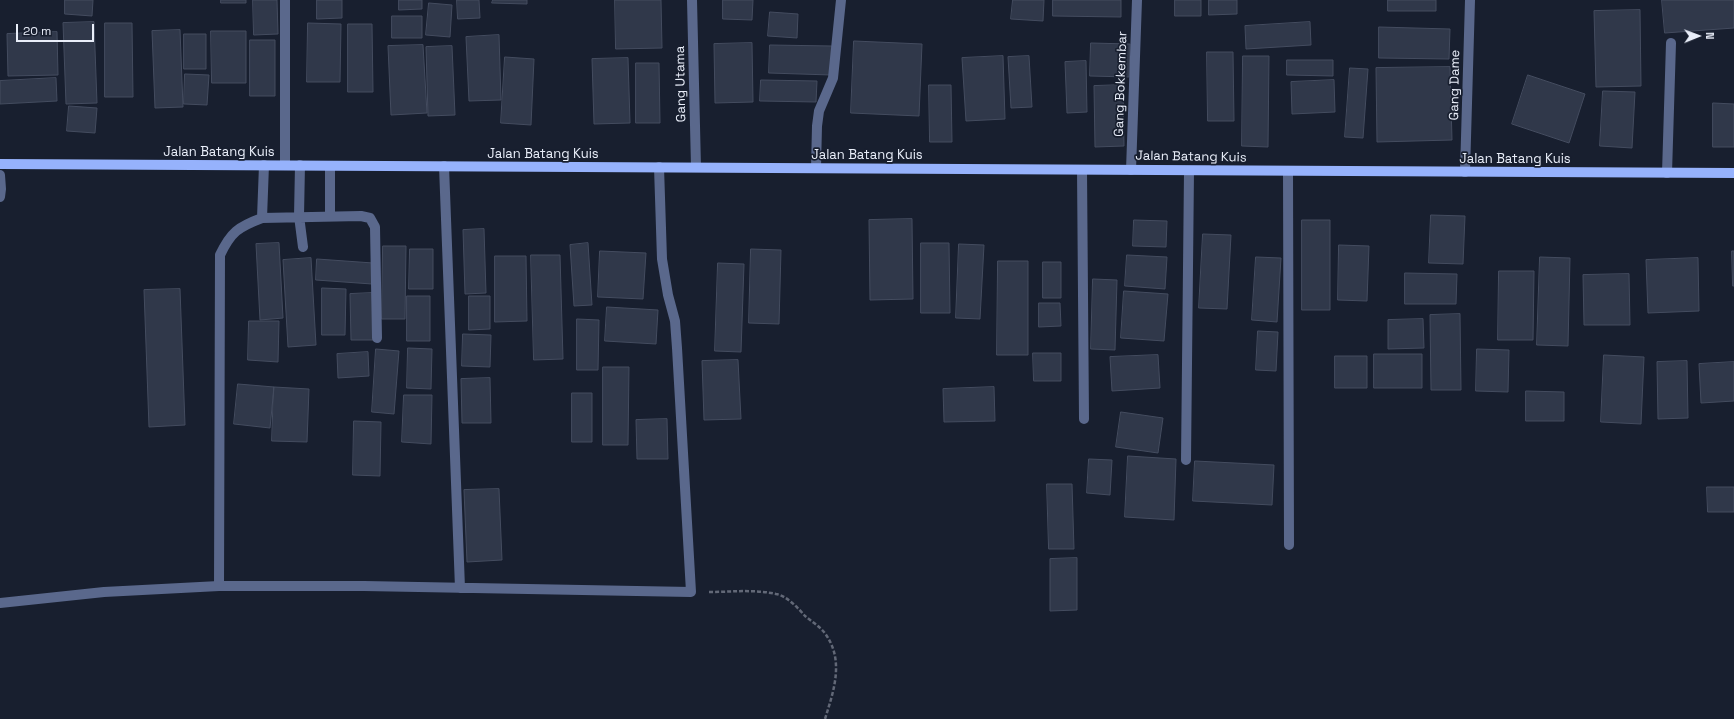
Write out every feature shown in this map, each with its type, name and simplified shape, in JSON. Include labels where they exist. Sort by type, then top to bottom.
[{"type":"main road","name":"Jalan Batang Kuis","points":[[0,164],[1734,173]]},
{"type":"street","points":[[285,0],[285,165]]},
{"type":"street","name":"Gang Utama","points":[[692,0],[696,167]]},
{"type":"street","points":[[816,168],[816,126],[819,111],[833,78],[841,0]]},
{"type":"street","name":"Gang Bokkembar","points":[[1131,170],[1136,0]]},
{"type":"street","name":"Gang Dame","points":[[1466,172],[1470,0]]},
{"type":"street","points":[[1667,173],[1671,44]]},
{"type":"street","points":[[262,218],[264,165]]},
{"type":"street","points":[[300,165],[299,191],[303,247]]},
{"type":"street","points":[[330,166],[330,216]]},
{"type":"street","points":[[444,166],[460,588]]},
{"type":"street","points":[[0,603],[104,592],[219,586],[364,586],[691,592],[677,341],[675,321],[668,295],[662,259],[659,167]]},
{"type":"street","points":[[1082,170],[1084,419]]},
{"type":"street","points":[[1186,460],[1188,171]]},
{"type":"street","points":[[1288,171],[1289,545]]},
{"type":"street","points":[[0,175],[2,189],[0,197]]},
{"type":"street","points":[[219,586],[220,255],[228,239],[243,225],[262,218],[300,213],[330,216],[361,216],[370,218],[376,227],[377,338]]},
{"type":"path","points":[[691,592],[754,590],[778,594],[797,607],[823,632],[832,646],[837,665],[835,686],[825,719]]},
{"type":"building","points":[[65,0],[93,0],[92,16],[65,14]]},
{"type":"building","points":[[221,0],[246,0],[246,3],[221,3]]},
{"type":"building","points":[[253,0],[277,0],[278,34],[254,35]]},
{"type":"building","points":[[317,0],[342,0],[342,18],[317,19]]},
{"type":"building","points":[[399,0],[422,0],[422,9],[399,10]]},
{"type":"building","points":[[457,0],[479,0],[480,18],[458,19]]},
{"type":"building","points":[[493,0],[527,0],[527,4],[492,3]]},
{"type":"building","points":[[615,0],[661,0],[662,48],[616,49]]},
{"type":"building","points":[[723,0],[753,0],[752,20],[723,19]]},
{"type":"building","points":[[1013,0],[1044,0],[1043,21],[1011,19]]},
{"type":"building","points":[[1053,0],[1121,0],[1121,17],[1053,16]]},
{"type":"building","points":[[1175,0],[1201,0],[1201,16],[1175,16]]},
{"type":"building","points":[[1209,0],[1237,0],[1237,14],[1209,15]]},
{"type":"building","points":[[1388,0],[1436,0],[1436,11],[1388,11]]},
{"type":"building","points":[[1662,0],[1734,0],[1734,28],[1665,33]]},
{"type":"building","points":[[429,3],[452,5],[450,37],[426,35]]},
{"type":"building","points":[[1640,10],[1641,86],[1596,87],[1594,11]]},
{"type":"building","points":[[770,12],[798,14],[797,38],[768,36]]},
{"type":"building","points":[[392,16],[422,16],[422,38],[392,38]]},
{"type":"building","points":[[94,22],[97,103],[66,104],[63,23]]},
{"type":"building","points":[[1310,22],[1311,45],[1246,49],[1245,26]]},
{"type":"building","points":[[105,23],[132,23],[133,97],[105,97]]},
{"type":"building","points":[[308,23],[341,24],[340,82],[307,82]]},
{"type":"building","points":[[348,24],[372,24],[373,92],[348,92]]},
{"type":"building","points":[[1379,27],[1450,29],[1449,59],[1379,58]]},
{"type":"building","points":[[180,30],[183,107],[155,108],[152,31]]},
{"type":"building","points":[[211,31],[246,31],[246,83],[212,83]]},
{"type":"building","points":[[57,32],[58,75],[8,76],[7,34]]},
{"type":"building","points":[[184,34],[206,34],[206,69],[184,69]]},
{"type":"building","points":[[499,35],[501,100],[469,101],[466,37]]},
{"type":"building","points":[[250,40],[275,40],[275,96],[250,96]]},
{"type":"building","points":[[854,41],[922,44],[919,116],[851,113]]},
{"type":"building","points":[[752,43],[753,102],[715,103],[714,44]]},
{"type":"building","points":[[1091,43],[1130,44],[1129,77],[1090,76]]},
{"type":"building","points":[[423,45],[427,113],[391,115],[388,46]]},
{"type":"building","points":[[770,45],[832,46],[831,75],[769,73]]},
{"type":"building","points":[[452,46],[455,115],[428,116],[426,47]]},
{"type":"building","points":[[1207,52],[1233,52],[1234,121],[1208,121]]},
{"type":"building","points":[[1003,56],[1005,119],[966,121],[962,58]]},
{"type":"building","points":[[1029,56],[1032,107],[1011,108],[1008,57]]},
{"type":"building","points":[[1243,56],[1269,56],[1268,147],[1242,146]]},
{"type":"building","points":[[505,57],[534,59],[531,125],[501,123]]},
{"type":"building","points":[[628,58],[630,123],[594,124],[592,59]]},
{"type":"building","points":[[1287,60],[1333,60],[1333,76],[1287,75]]},
{"type":"building","points":[[1086,61],[1087,112],[1067,113],[1065,62]]},
{"type":"building","points":[[636,63],[659,63],[660,123],[636,123]]},
{"type":"building","points":[[1450,67],[1452,140],[1377,142],[1376,68]]},
{"type":"building","points":[[1350,68],[1368,69],[1363,138],[1345,137]]},
{"type":"building","points":[[185,74],[209,75],[207,105],[184,104]]},
{"type":"building","points":[[1528,75],[1585,94],[1569,143],[1512,124]]},
{"type":"building","points":[[56,78],[57,101],[0,104],[0,81]]},
{"type":"building","points":[[761,80],[817,81],[816,102],[760,101]]},
{"type":"building","points":[[1334,80],[1335,112],[1292,114],[1291,82]]},
{"type":"building","points":[[929,85],[951,85],[952,142],[930,142]]},
{"type":"building","points":[[1123,85],[1124,146],[1095,147],[1094,86]]},
{"type":"building","points":[[1603,91],[1635,92],[1632,148],[1600,146]]},
{"type":"building","points":[[1713,103],[1734,104],[1734,147],[1713,147]]},
{"type":"building","points":[[69,106],[97,108],[95,133],[67,131]]},
{"type":"building","points":[[1431,215],[1465,216],[1463,264],[1429,263]]},
{"type":"building","points":[[912,219],[913,299],[870,300],[869,220]]},
{"type":"building","points":[[1134,220],[1167,221],[1166,247],[1133,246]]},
{"type":"building","points":[[1302,220],[1330,220],[1330,310],[1302,310]]},
{"type":"building","points":[[484,229],[486,293],[465,294],[463,230]]},
{"type":"building","points":[[1203,234],[1231,235],[1227,309],[1199,308]]},
{"type":"building","points":[[279,243],[283,318],[260,320],[256,244]]},
{"type":"building","points":[[588,243],[592,305],[574,306],[570,245]]},
{"type":"building","points":[[921,243],[949,243],[950,313],[921,313]]},
{"type":"building","points":[[959,244],[984,245],[980,319],[956,318]]},
{"type":"building","points":[[1339,245],[1369,246],[1367,301],[1338,300]]},
{"type":"building","points":[[383,246],[406,246],[405,319],[382,319]]},
{"type":"building","points":[[410,249],[433,249],[433,289],[409,289]]},
{"type":"building","points":[[751,249],[781,250],[779,324],[749,323]]},
{"type":"building","points":[[600,251],[646,253],[643,299],[598,297]]},
{"type":"building","points":[[1732,251],[1734,251],[1734,286],[1733,286]]},
{"type":"building","points":[[531,255],[560,255],[563,359],[534,360]]},
{"type":"building","points":[[1127,255],[1167,257],[1165,289],[1125,286]]},
{"type":"building","points":[[495,256],[526,256],[527,321],[495,322]]},
{"type":"building","points":[[1256,257],[1281,258],[1277,322],[1252,320]]},
{"type":"building","points":[[1540,257],[1570,258],[1568,346],[1537,345]]},
{"type":"building","points":[[311,258],[316,345],[288,347],[283,260]]},
{"type":"building","points":[[1698,258],[1699,311],[1648,313],[1646,260]]},
{"type":"building","points":[[317,259],[373,263],[372,284],[316,280]]},
{"type":"building","points":[[998,261],[1028,261],[1028,355],[997,355]]},
{"type":"building","points":[[1043,262],[1061,262],[1061,298],[1043,298]]},
{"type":"building","points":[[718,263],[744,264],[741,352],[715,351]]},
{"type":"building","points":[[1499,271],[1534,271],[1533,340],[1498,340]]},
{"type":"building","points":[[1405,273],[1457,274],[1456,304],[1405,304]]},
{"type":"building","points":[[1629,274],[1630,325],[1584,325],[1583,275]]},
{"type":"building","points":[[1093,279],[1117,280],[1115,350],[1091,349]]},
{"type":"building","points":[[322,288],[346,289],[345,335],[322,335]]},
{"type":"building","points":[[180,289],[185,425],[149,427],[144,290]]},
{"type":"building","points":[[1124,291],[1168,294],[1164,341],[1121,338]]},
{"type":"building","points":[[372,293],[374,340],[351,340],[350,294]]},
{"type":"building","points":[[407,296],[430,296],[430,341],[407,341]]},
{"type":"building","points":[[469,296],[490,296],[490,329],[469,330]]},
{"type":"building","points":[[1039,303],[1060,303],[1061,326],[1039,327]]},
{"type":"building","points":[[607,307],[658,310],[656,344],[605,341]]},
{"type":"building","points":[[1460,314],[1461,390],[1431,390],[1430,315]]},
{"type":"building","points":[[577,319],[599,320],[598,370],[577,370]]},
{"type":"building","points":[[1423,319],[1424,348],[1388,349],[1388,320]]},
{"type":"building","points":[[249,321],[279,321],[278,362],[248,360]]},
{"type":"building","points":[[1258,331],[1278,332],[1276,371],[1256,370]]},
{"type":"building","points":[[463,334],[491,335],[490,367],[462,366]]},
{"type":"building","points":[[408,348],[432,349],[431,389],[407,388]]},
{"type":"building","points":[[376,349],[399,351],[394,414],[372,412]]},
{"type":"building","points":[[1477,349],[1509,350],[1508,392],[1476,391]]},
{"type":"building","points":[[368,352],[369,376],[338,378],[337,354]]},
{"type":"building","points":[[1033,353],[1061,353],[1061,381],[1034,381]]},
{"type":"building","points":[[1374,354],[1422,354],[1422,388],[1374,388]]},
{"type":"building","points":[[1158,355],[1160,388],[1112,391],[1110,357]]},
{"type":"building","points":[[1604,355],[1644,357],[1641,424],[1601,422]]},
{"type":"building","points":[[1335,356],[1367,356],[1367,388],[1335,388]]},
{"type":"building","points":[[738,360],[741,419],[704,420],[702,361]]},
{"type":"building","points":[[1687,361],[1688,418],[1658,419],[1657,362]]},
{"type":"building","points":[[1734,362],[1734,401],[1701,403],[1699,364]]},
{"type":"building","points":[[603,367],[629,367],[628,445],[603,445]]},
{"type":"building","points":[[490,378],[491,423],[462,423],[461,379]]},
{"type":"building","points":[[238,384],[274,387],[270,428],[234,424]]},
{"type":"building","points":[[274,387],[309,389],[307,442],[272,441]]},
{"type":"building","points":[[994,387],[995,421],[944,422],[943,389]]},
{"type":"building","points":[[1526,391],[1564,392],[1564,421],[1526,421]]},
{"type":"building","points":[[572,393],[592,393],[592,442],[572,442]]},
{"type":"building","points":[[404,395],[432,395],[431,444],[402,442]]},
{"type":"building","points":[[1121,412],[1163,418],[1158,453],[1116,447]]},
{"type":"building","points":[[667,419],[668,459],[637,459],[636,420]]},
{"type":"building","points":[[354,421],[381,422],[380,476],[353,475]]},
{"type":"building","points":[[1128,456],[1176,459],[1174,520],[1125,517]]},
{"type":"building","points":[[1089,459],[1112,460],[1110,495],[1087,493]]},
{"type":"building","points":[[1195,461],[1274,465],[1272,505],[1193,501]]},
{"type":"building","points":[[1047,484],[1072,484],[1074,549],[1049,549]]},
{"type":"building","points":[[1707,487],[1734,487],[1734,512],[1708,512]]},
{"type":"building","points":[[499,489],[502,560],[467,562],[464,490]]},
{"type":"building","points":[[1077,558],[1077,610],[1050,611],[1050,559]]}]
